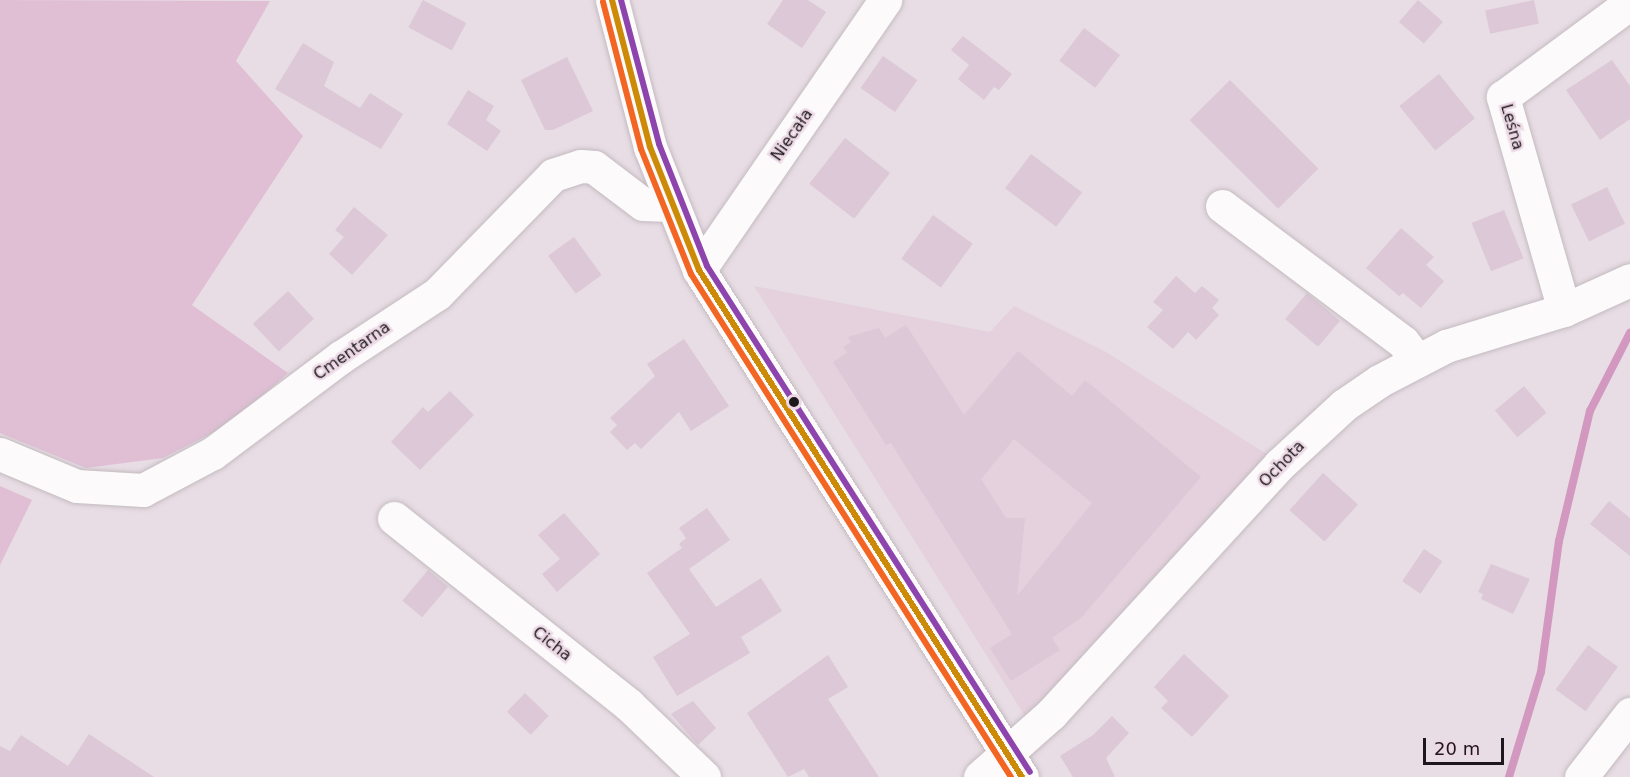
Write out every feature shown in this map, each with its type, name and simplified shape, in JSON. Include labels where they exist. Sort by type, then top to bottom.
[{"type":"street","points":[[612,0],[637,104],[670,205],[699,270],[1015,765]]},
{"type":"street","name":"Niecała","points":[[699,270],[885,0]]},
{"type":"street","name":"Leśna","points":[[1564,310],[1503,97],[1630,3]]},
{"type":"street","name":"Cmentarna","points":[[0,454],[77,486],[143,490],[213,453],[341,357],[437,294],[553,175],[573,167],[594,167],[643,204],[670,205]]},
{"type":"street","points":[[1222,206],[1403,342],[1417,360]]},
{"type":"street","name":"Ochota","points":[[980,777],[1015,765],[1051,714],[1317,428],[1379,381],[1417,360],[1455,343],[1564,310],[1630,280]]},
{"type":"street","name":"Cicha","points":[[394,518],[629,705],[704,777]]},
{"type":"street","points":[[1581,777],[1630,714]]},
{"type":"shaded area","points":[[0,0],[270,1],[236,61],[303,136],[192,305],[288,373],[230,424],[163,458],[86,468],[0,433]]},
{"type":"shaded area","points":[[754,286],[990,332],[1014,306],[1106,352],[1268,455],[1026,718]]},
{"type":"shaded area","points":[[0,486],[32,500],[0,565]]},
{"type":"building","points":[[423,0],[466,23],[452,50],[408,27]]},
{"type":"building","points":[[783,0],[808,0],[826,12],[802,48],[767,24]]},
{"type":"building","points":[[1418,0],[1443,22],[1424,44],[1399,22]]},
{"type":"building","points":[[1534,0],[1539,23],[1490,34],[1485,10]]},
{"type":"building","points":[[1084,28],[1120,55],[1095,88],[1059,61]]},
{"type":"building","points":[[963,36],[1012,74],[999,90],[994,87],[984,100],[958,79],[969,65],[951,50]]},
{"type":"building","points":[[303,43],[334,62],[324,86],[360,108],[370,93],[403,114],[381,149],[275,89]]},
{"type":"building","points":[[883,56],[917,80],[895,112],[861,88]]},
{"type":"building","points":[[567,57],[593,111],[553,130],[545,130],[521,80]]},
{"type":"building","points":[[1612,60],[1630,86],[1630,119],[1600,140],[1566,90]]},
{"type":"building","points":[[1439,74],[1475,118],[1435,150],[1399,106]]},
{"type":"building","points":[[1230,80],[1318,168],[1278,209],[1190,120]]},
{"type":"building","points":[[468,90],[494,106],[486,120],[501,131],[487,151],[447,124]]},
{"type":"building","points":[[845,138],[890,173],[854,219],[809,184]]},
{"type":"building","points":[[1031,154],[1082,193],[1056,227],[1005,188]]},
{"type":"building","points":[[1607,187],[1625,224],[1589,241],[1571,205]]},
{"type":"building","points":[[354,207],[388,235],[352,275],[329,254],[344,237],[335,230]]},
{"type":"building","points":[[1504,210],[1523,258],[1491,271],[1472,223]]},
{"type":"building","points":[[933,215],[973,244],[941,287],[901,259]]},
{"type":"building","points":[[1401,228],[1434,257],[1426,265],[1444,281],[1421,308],[1403,293],[1399,296],[1366,268]]},
{"type":"building","points":[[574,237],[602,275],[576,294],[548,256]]},
{"type":"building","points":[[1176,276],[1195,293],[1202,286],[1219,300],[1212,308],[1219,315],[1196,340],[1188,332],[1173,349],[1147,327],[1163,310],[1153,302]]},
{"type":"building","points":[[288,291],[314,319],[279,352],[253,324]]},
{"type":"building","points":[[1307,293],[1340,321],[1318,347],[1285,319]]},
{"type":"building","points":[[906,325],[964,415],[1018,351],[1072,396],[1085,380],[1201,477],[1081,618],[1052,638],[1060,650],[1011,681],[990,648],[1012,634],[891,443],[886,445],[833,362],[847,353],[843,347],[851,342],[848,337],[879,328],[885,338]],"holes":[[[1014,439],[1092,503],[1017,596],[1025,518],[1006,518],[981,479]]]},
{"type":"building","points":[[684,339],[729,406],[691,431],[679,412],[641,449],[635,443],[627,450],[610,432],[617,425],[610,418],[655,376],[647,364]]},
{"type":"building","points":[[1524,386],[1546,413],[1517,437],[1495,410]]},
{"type":"building","points":[[450,391],[474,415],[420,470],[391,442],[423,407],[428,412]]},
{"type":"building","points":[[1323,473],[1358,504],[1324,542],[1290,510]]},
{"type":"building","points":[[1609,501],[1630,518],[1630,556],[1590,524]]},
{"type":"building","points":[[707,508],[730,540],[689,569],[716,607],[761,578],[782,611],[741,637],[750,653],[677,696],[653,657],[690,634],[647,573],[682,548],[679,544],[686,538],[679,528]]},
{"type":"building","points":[[564,513],[600,554],[557,592],[542,574],[560,559],[538,535]]},
{"type":"building","points":[[1424,549],[1442,561],[1420,594],[1402,581]]},
{"type":"building","points":[[1491,564],[1530,579],[1513,614],[1481,599],[1483,594],[1478,592]]},
{"type":"building","points":[[428,570],[448,587],[422,617],[402,601]]},
{"type":"building","points":[[1588,645],[1618,667],[1586,711],[1556,689]]},
{"type":"building","points":[[1184,654],[1229,696],[1192,737],[1161,708],[1168,701],[1154,687]]},
{"type":"building","points":[[828,655],[848,687],[828,699],[879,777],[809,777],[804,769],[788,777],[747,713]]},
{"type":"building","points":[[525,693],[549,716],[531,735],[507,712]]},
{"type":"building","points":[[693,701],[716,728],[698,745],[671,714]]},
{"type":"building","points":[[1112,716],[1129,733],[1106,758],[1115,777],[1073,777],[1060,756],[1093,735]]},
{"type":"building","points":[[89,734],[154,777],[0,777],[0,746],[10,751],[21,735],[68,766]]},
{"type":"waterway","points":[[1509,777],[1541,672],[1559,541],[1590,411],[1630,333]]},
{"type":"transit line","points":[[612,0],[650,147],[699,270],[1022,777]]},
{"type":"transit line","points":[[621,0],[659,144],[707,266],[1030,772]]},
{"type":"transit line","points":[[603,2],[641,149],[691,274],[1011,777]]}]
